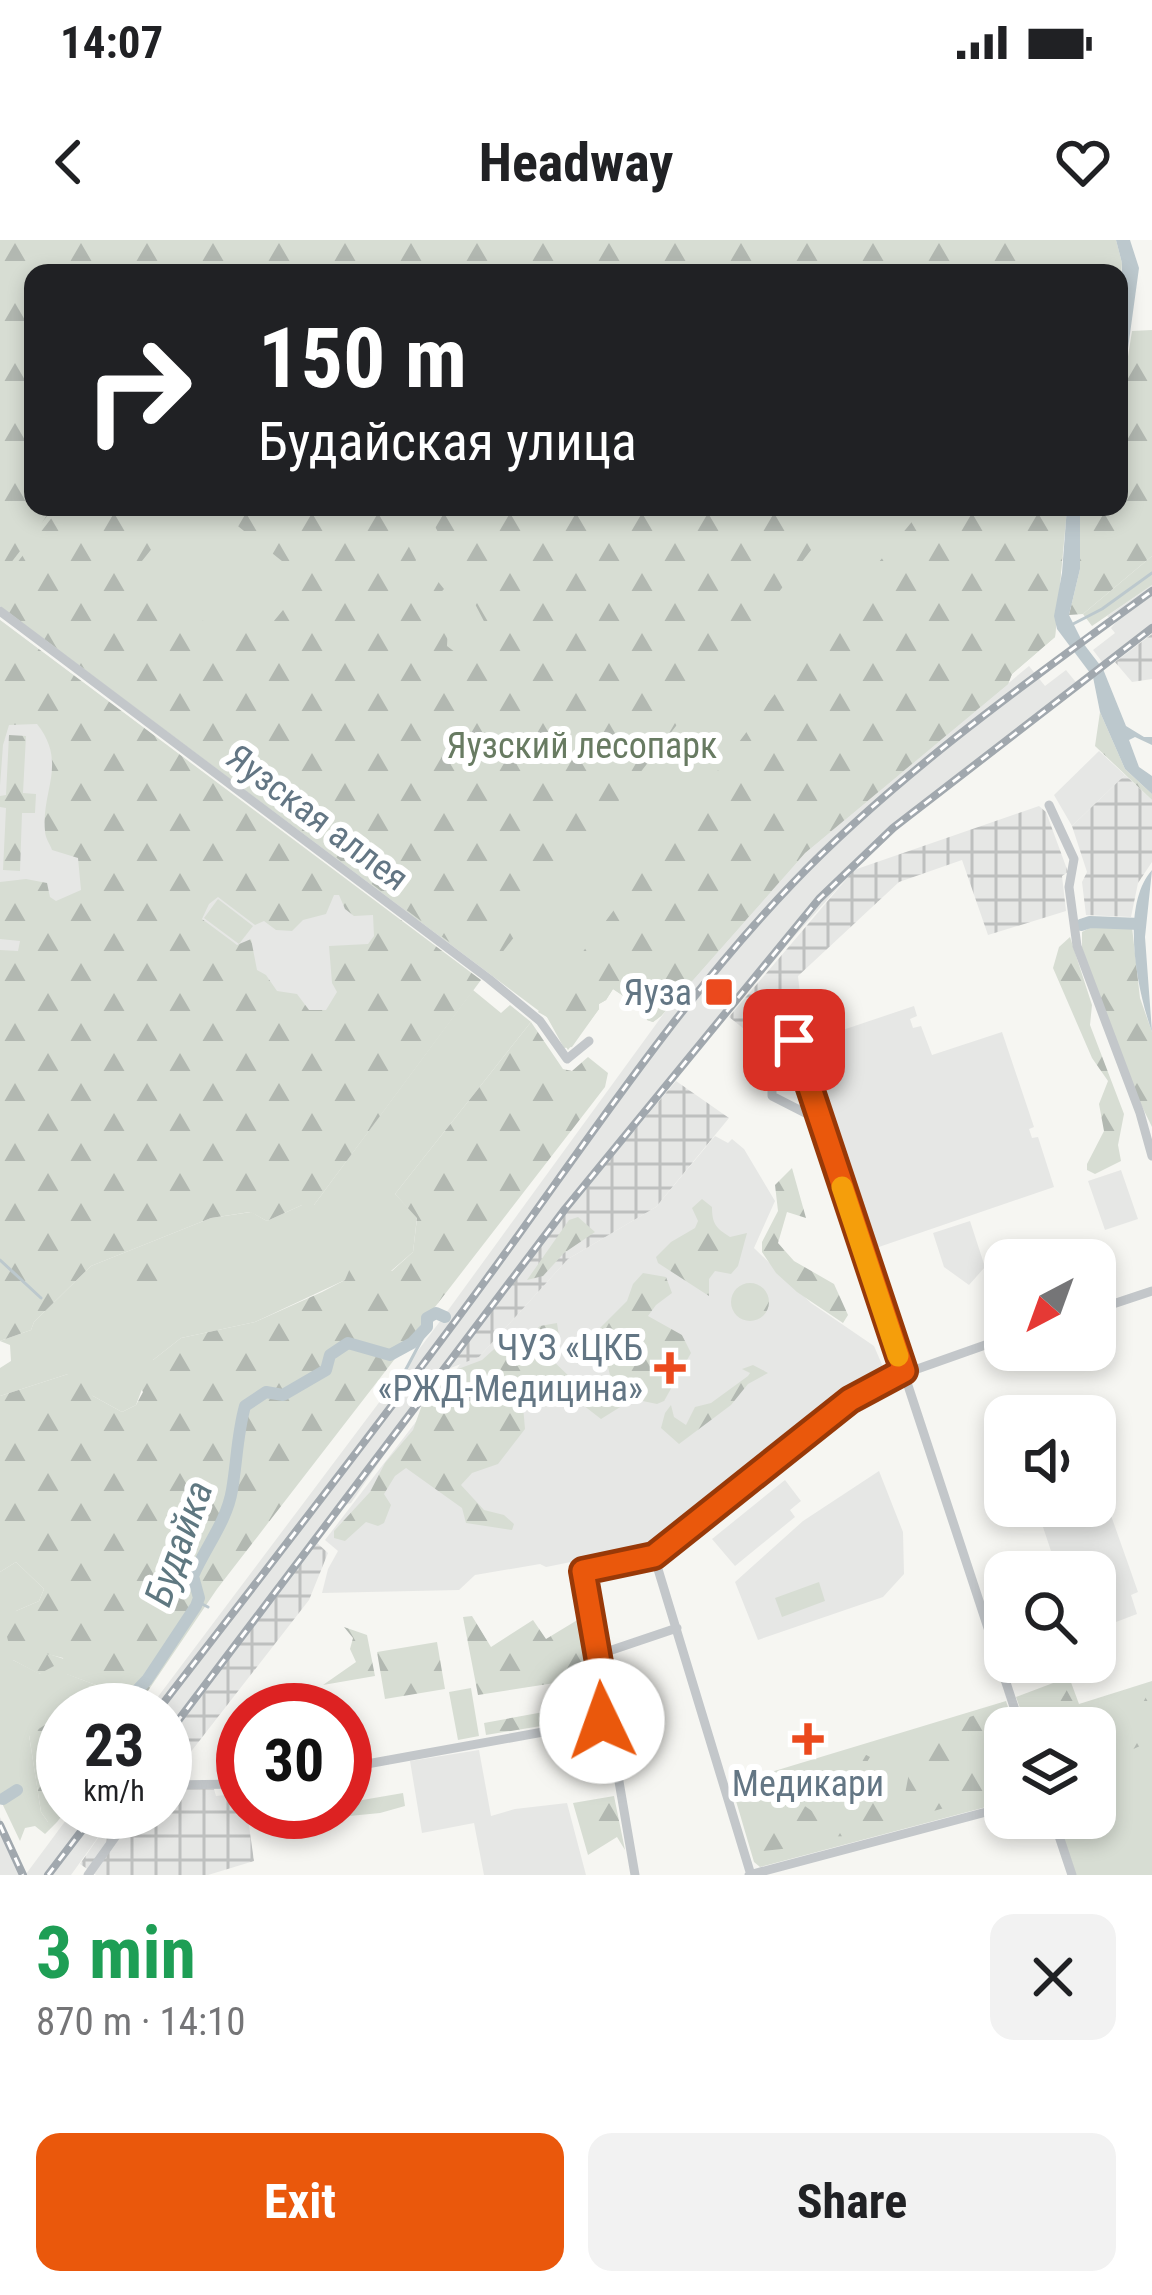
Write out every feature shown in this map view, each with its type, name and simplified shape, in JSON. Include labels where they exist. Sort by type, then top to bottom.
[{"type":"street","name":"Яузская аллея","points":[[0,611],[489,979],[540,1021],[567,1059],[589,1041]]},
{"type":"street","points":[[1049,805],[1074,859],[1069,887],[1072,925],[1152,1156]]},
{"type":"street","points":[[794,1040],[1015,1707]]},
{"type":"street","points":[[803,1070],[772,1080],[772,1096],[820,1120]]},
{"type":"street","points":[[1116,1303],[1152,1291]]},
{"type":"street","points":[[635,1875],[583,1571],[654,1556],[850,1400],[904,1371],[984,1345]]},
{"type":"street","points":[[654,1556],[750,1875],[984,1814]]},
{"type":"street","points":[[597,1655],[677,1628]]},
{"type":"street","points":[[372,1763],[609,1720]]},
{"type":"street","points":[[88,1875],[114,1839]]},
{"type":"street","points":[[1060,1839],[1072,1875]]},
{"type":"shaded area","points":[[1116,240],[1130,240],[1139,268],[1128,348],[1128,264],[1122,263]]},
{"type":"shaded area","points":[[1066,516],[1080,516],[1080,569],[1069,615],[1103,669],[1126,726],[1152,737],[1152,745],[1135,737],[1129,740],[1139,767],[1152,776],[1152,794],[1125,769],[1100,712],[1093,677],[1057,629],[1054,616]]},
{"type":"shaded area","points":[[1152,585],[1152,633],[1106,667],[1093,650],[1115,633],[1111,628],[1116,622],[1107,616]]},
{"type":"shaded area","points":[[0,620],[409,927],[345,1016],[0,1036]]},
{"type":"shaded area","points":[[1152,634],[1152,679],[1132,682],[1115,662]]},
{"type":"shaded area","points":[[1029,666],[1045,686],[1066,670],[1079,686],[905,823],[854,870],[792,939],[569,1208],[415,1410],[351,1503],[320,1536],[192,1708],[192,1683],[168,1683],[678,994],[805,853]]},
{"type":"shaded area","points":[[1099,751],[1125,775],[1072,826],[1054,795]]},
{"type":"shaded area","points":[[1125,775],[1152,800],[1152,862],[1138,883],[1131,917],[1086,915],[1082,882],[1087,872],[1072,826]]},
{"type":"shaded area","points":[[1039,806],[1046,812],[1068,872],[1062,876],[1066,911],[988,935],[962,860],[899,882],[798,976],[803,1021],[777,1055],[729,1017],[854,870]]},
{"type":"shaded area","points":[[1152,870],[1145,937],[1152,1032],[1137,972],[1134,926],[1142,886]]},
{"type":"shaded area","points":[[914,1006],[913,1028],[921,1026],[932,1055],[1002,1032],[1034,1127],[1029,1129],[1032,1138],[1038,1137],[1054,1187],[873,1249],[804,1043]]},
{"type":"shaded area","points":[[676,1081],[729,1118],[656,1207],[568,1259],[479,1357],[448,1369],[568,1209]]},
{"type":"shaded area","name":"ЧУЗ «ЦКБ «РЖД-Медицина»","points":[[715,1136],[728,1143],[732,1139],[744,1149],[775,1201],[754,1248],[811,1303],[874,1346],[886,1374],[866,1383],[665,1543],[546,1567],[540,1564],[475,1575],[459,1590],[322,1593],[338,1551],[325,1540],[462,1362],[479,1357],[568,1259],[656,1207]]},
{"type":"shaded area","points":[[1121,1170],[1138,1219],[1105,1230],[1088,1181]]},
{"type":"shaded area","points":[[970,1221],[984,1268],[969,1285],[944,1267],[933,1233]]},
{"type":"shaded area","points":[[879,1471],[903,1532],[904,1574],[883,1597],[758,1640],[735,1582],[803,1521]]},
{"type":"shaded area","points":[[785,1480],[801,1501],[790,1510],[795,1517],[735,1566],[712,1539]]},
{"type":"shaded area","points":[[1043,1527],[1115,1527],[1138,1592],[1131,1595],[1137,1614],[1116,1622],[1116,1551],[1051,1551]]},
{"type":"shaded area","points":[[316,1542],[328,1553],[309,1600],[244,1683],[216,1683],[216,1719],[192,1750],[192,1708]]},
{"type":"shaded area","points":[[479,1750],[491,1816],[567,1803],[586,1875],[484,1875],[474,1823],[422,1833],[410,1761]]},
{"type":"shaded area","points":[[192,1788],[214,1789],[216,1839],[251,1839],[254,1861],[208,1875],[96,1875],[80,1864],[97,1839],[192,1839]]},
{"type":"shaded area","points":[[0,1817],[26,1874],[52,1839],[97,1839],[71,1875],[0,1875]]},
{"type":"green space","name":"Яузский лесопарк","points":[[0,240],[1116,240],[1122,264],[24,264],[24,516],[1066,516],[1055,637],[1012,674],[1008,684],[805,853],[661,1016],[647,1020],[646,1011],[613,989],[568,1050],[547,1017],[0,606]]},
{"type":"green space","points":[[0,240],[257,240],[239,264],[24,264],[24,516],[47,516],[0,577]]},
{"type":"green space","points":[[265,240],[1032,240],[1029,264],[246,264]]},
{"type":"green space","points":[[1152,330],[1152,556],[1083,614],[1069,615],[1080,569],[1079,516],[1128,516],[1132,331]]},
{"type":"green space","points":[[53,516],[178,516],[138,566],[174,610],[181,630],[200,619],[223,633],[232,622],[259,639],[307,581],[225,516],[386,516],[394,519],[416,560],[410,572],[432,574],[444,589],[437,597],[448,624],[447,646],[469,663],[491,644],[489,631],[430,516],[837,516],[488,971],[0,606],[0,585]]},
{"type":"green space","points":[[917,516],[1066,516],[1055,637],[1012,674],[1008,684],[805,853],[661,1016],[647,1020],[646,1011],[613,989],[572,1047],[564,1048],[547,1017],[538,1012],[815,640]]},
{"type":"green space","points":[[1152,556],[1152,585],[1092,626],[1083,614]]},
{"type":"green space","points":[[0,620],[481,980],[314,1205],[302,1205],[267,1221],[250,1212],[211,1218],[91,1266],[31,1330],[0,1341],[0,950],[18,951],[20,941],[0,939],[0,882],[47,883],[56,901],[81,890],[78,858],[52,850],[46,836],[52,764],[37,724],[9,725],[0,786]],"holes":[[[334,895],[339,895],[354,916],[373,915],[374,936],[368,944],[329,946],[337,992],[326,1010],[309,1010],[297,994],[277,991],[257,970],[251,939],[237,945],[202,919],[218,897],[255,925],[264,921],[276,930],[292,931],[303,920],[326,914]]]},
{"type":"green space","points":[[1100,712],[1125,769],[1152,794],[1152,800],[1095,746]]},
{"type":"green space","points":[[9,735],[26,736],[23,793],[36,794],[35,813],[22,813],[20,871],[3,870],[6,808],[0,807],[0,796],[6,795]]},
{"type":"green space","points":[[218,899],[253,926],[239,944],[204,918]]},
{"type":"green space","points":[[1093,926],[1132,927],[1140,998],[1152,1032],[1152,1127],[1130,1082],[1082,948],[1082,932]]},
{"type":"green space","points":[[1070,937],[1092,1005],[1090,1025],[1124,1114],[1118,1145],[1121,1161],[1095,1174],[1087,1170],[1087,1164],[1104,1131],[1099,1104],[1108,1081],[1092,1058],[1053,968],[1059,947]]},
{"type":"green space","points":[[473,990],[501,1013],[510,1005],[531,1022],[395,1194],[417,1217],[413,1252],[391,1271],[345,1280],[255,1322],[181,1338],[153,1360],[136,1405],[122,1412],[93,1396],[68,1374],[0,1396],[0,1368],[11,1361],[10,1345],[0,1341],[31,1330],[91,1266],[211,1218],[251,1212],[267,1221],[302,1205],[314,1205]]},
{"type":"green space","points":[[531,1022],[563,1069],[572,1071],[588,1057],[608,1073],[605,1087],[217,1589],[153,1683],[91,1683],[66,1674],[63,1658],[47,1654],[54,1666],[39,1674],[13,1660],[5,1629],[16,1611],[39,1601],[44,1589],[16,1562],[0,1572],[0,1396],[68,1374],[85,1375],[93,1396],[122,1412],[136,1405],[143,1392],[131,1372],[138,1359],[153,1360],[181,1338],[255,1322],[322,1292],[345,1280],[354,1259],[370,1259],[379,1271],[392,1271],[413,1252],[417,1218],[395,1194]]},
{"type":"green space","points":[[792,1168],[806,1218],[787,1212],[778,1243],[794,1261],[834,1284],[848,1315],[843,1323],[797,1292],[762,1252],[762,1242],[778,1211],[775,1185]]},
{"type":"green space","points":[[702,1199],[712,1207],[721,1231],[730,1237],[747,1233],[738,1266],[731,1274],[715,1271],[709,1279],[709,1296],[658,1263],[656,1257],[695,1228],[698,1221],[692,1208]]},
{"type":"green space","points":[[578,1217],[595,1232],[564,1253],[543,1276],[527,1280],[569,1220]]},
{"type":"green space","points":[[156,1263],[164,1283],[157,1298],[146,1295],[138,1300],[121,1286],[125,1271]]},
{"type":"green space","points":[[643,1273],[666,1277],[672,1293],[648,1316],[682,1335],[691,1353],[664,1401],[633,1399],[601,1419],[561,1388],[550,1385],[523,1406],[525,1429],[498,1464],[472,1473],[461,1485],[484,1510],[504,1515],[514,1524],[512,1530],[466,1523],[462,1508],[406,1468],[384,1494],[391,1505],[384,1523],[366,1522],[345,1541],[334,1538],[334,1531],[370,1492],[385,1463],[413,1430],[422,1405],[445,1374],[482,1360],[512,1333],[517,1347],[540,1326],[557,1323],[559,1336],[549,1357],[573,1380],[602,1390],[610,1375],[607,1363],[594,1353],[589,1339],[627,1301]]},
{"type":"green space","points":[[750,1283],[764,1288],[769,1302],[764,1316],[750,1321],[736,1316],[731,1302],[736,1288]]},
{"type":"green space","points":[[753,1365],[768,1373],[748,1384],[731,1405],[679,1444],[661,1428],[671,1405],[674,1417],[686,1425],[695,1407],[711,1403],[748,1376],[742,1369]]},
{"type":"green space","points":[[16,1562],[44,1589],[39,1601],[16,1611],[13,1660],[40,1674],[46,1653],[64,1659],[67,1674],[91,1683],[36,1683],[36,1739],[29,1735],[36,1827],[25,1828],[20,1841],[0,1799],[0,1572]]},
{"type":"green space","points":[[819,1582],[825,1601],[782,1617],[775,1598]]},
{"type":"green space","points":[[472,1616],[491,1647],[533,1620],[546,1639],[584,1616],[593,1677],[478,1695],[463,1617]]},
{"type":"green space","points":[[344,1627],[367,1635],[375,1676],[326,1683],[356,1662],[350,1649],[353,1638]]},
{"type":"green space","points":[[437,1642],[445,1689],[385,1699],[377,1652]]},
{"type":"green space","points":[[1152,1681],[1152,1875],[1076,1875],[1064,1839],[1116,1839],[1116,1707],[1020,1707],[1016,1697],[1053,1683],[1071,1683],[1079,1704]]},
{"type":"green space","points":[[1152,1686],[1152,1742],[1116,1757],[1116,1711],[1127,1720]]},
{"type":"green space","points":[[471,1688],[479,1736],[458,1740],[449,1692]]},
{"type":"green space","points":[[1066,1689],[1076,1707],[1035,1707],[1034,1697]]},
{"type":"green space","points":[[984,1708],[984,1808],[760,1867],[754,1862],[731,1784]]},
{"type":"green space","points":[[557,1712],[559,1723],[486,1735],[484,1723]]},
{"type":"green space","points":[[984,1712],[984,1793],[980,1798],[905,1819],[893,1818],[858,1834],[819,1835],[800,1847],[763,1851],[754,1837],[767,1825],[759,1807],[747,1809],[744,1796],[760,1782],[775,1785],[802,1767],[808,1777],[799,1802],[812,1811],[829,1798],[828,1787],[817,1777],[821,1771],[859,1751],[870,1757],[860,1774],[865,1787],[905,1794],[909,1773],[918,1768],[918,1738],[926,1731],[948,1746],[961,1720]]},
{"type":"green space","points":[[36,1731],[36,1780],[29,1735]]},
{"type":"green space","points":[[403,1793],[405,1806],[372,1814],[372,1798]]},
{"type":"green space","points":[[614,1796],[625,1850],[617,1837],[588,1855],[573,1803]]},
{"type":"waterway","points":[[1073,624],[1152,573]]},
{"type":"waterway","name":"Будайка","points":[[1081,925],[1140,924]]},
{"type":"waterway","points":[[0,1260],[41,1298]]},
{"type":"waterway","points":[[405,1371],[436,1313]]},
{"type":"waterway","name":"Будайка","points":[[144,1683],[199,1598],[193,1576],[229,1501],[245,1406],[266,1392],[283,1395],[326,1370],[330,1355],[348,1343],[390,1355],[412,1343],[427,1327],[427,1318],[436,1313],[445,1317]]},
{"type":"waterway","points":[[198,1602],[208,1607]]},
{"type":"waterway","name":"Будайка","points":[[3,1799],[17,1790]]},
{"type":"railway","points":[[179,1683],[407,1386],[634,1075],[751,929],[875,804],[1013,693],[1152,591]]},
{"type":"railway","points":[[192,1702],[565,1209],[819,899],[893,828],[1152,628]]},
{"type":"railway","points":[[0,1825],[23,1875]]},
{"type":"railway","points":[[48,1875],[75,1839]]},
{"type":"slow traffic","points":[[842,1187],[898,1356]]},
{"type":"place","name":"Яуза","points":[[719,992]]},
{"type":"place","name":"ЧУЗ «ЦКБ «РЖД-Медицина»","points":[[670,1368]]},
{"type":"place","name":"Медикари","points":[[808,1739]]},
{"type":"route","points":[[602,1721],[609,1720],[583,1571],[654,1556],[850,1400],[904,1371],[794,1040]]}]
